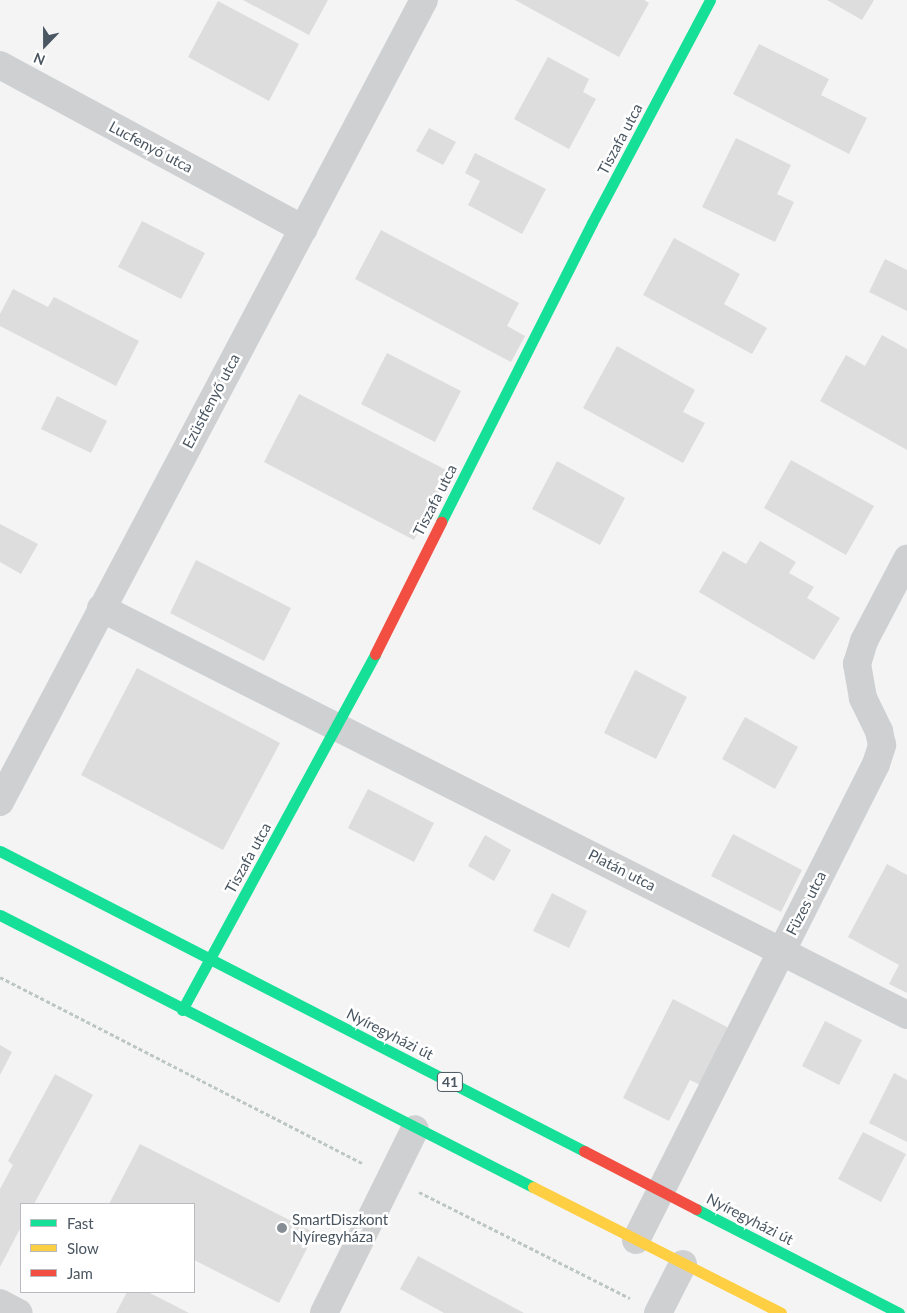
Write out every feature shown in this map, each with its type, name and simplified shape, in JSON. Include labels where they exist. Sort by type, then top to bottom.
[{"type":"main road","name":"Tiszafa utca","points":[[182,1010],[337,728],[592,223],[710,0]]},
{"type":"main road","name":"Nyíregyházi út","points":[[0,851],[899,1313]]},
{"type":"main road","points":[[0,916],[415,1129],[780,1313]]},
{"type":"street","name":"Ezüstfenyő utca","points":[[0,802],[424,0]]},
{"type":"street","name":"Lucfenyő utca","points":[[0,65],[302,229]]},
{"type":"street","name":"Füzes utca","points":[[636,1240],[876,764],[881,738],[874,717],[863,698],[857,664],[864,641],[907,559]]},
{"type":"street","name":"Platán utca","points":[[101,608],[782,950],[907,1015]]},
{"type":"street","points":[[324,1313],[415,1129]]},
{"type":"street","points":[[658,1313],[683,1264]]},
{"type":"street","points":[[0,1303],[19,1313]]},
{"type":"path","points":[[0,977],[658,1313]]},
{"type":"building","points":[[243,0],[328,0],[309,35]]},
{"type":"building","points":[[515,0],[644,0],[649,3],[619,57]]},
{"type":"building","points":[[827,0],[874,0],[862,20]]},
{"type":"building","points":[[218,1],[299,44],[269,101],[188,57]]},
{"type":"building","points":[[759,44],[829,79],[821,95],[867,118],[849,154],[733,94]]},
{"type":"building","points":[[548,57],[589,79],[583,92],[596,99],[569,149],[514,119]]},
{"type":"building","points":[[429,128],[456,142],[443,165],[416,151]]},
{"type":"building","points":[[736,138],[791,165],[777,194],[794,202],[775,242],[702,207]]},
{"type":"building","points":[[475,153],[546,189],[522,234],[468,205],[480,181],[465,173]]},
{"type":"building","points":[[142,221],[205,253],[181,299],[118,267]]},
{"type":"building","points":[[381,230],[519,303],[507,326],[525,336],[511,362],[355,279]]},
{"type":"building","points":[[674,238],[740,274],[724,304],[767,328],[752,354],[643,295]]},
{"type":"building","points":[[885,259],[907,270],[907,311],[869,292]]},
{"type":"building","points":[[13,289],[48,307],[54,297],[139,341],[116,386],[0,326],[0,314]]},
{"type":"building","points":[[882,335],[907,349],[907,450],[820,401],[846,355],[865,366]]},
{"type":"building","points":[[617,346],[695,390],[683,412],[705,423],[683,463],[583,408]]},
{"type":"building","points":[[387,353],[461,391],[435,442],[361,404]]},
{"type":"building","points":[[299,394],[450,472],[414,540],[264,462]]},
{"type":"building","points":[[57,396],[107,421],[91,453],[41,429]]},
{"type":"building","points":[[791,460],[874,506],[846,555],[764,508]]},
{"type":"building","points":[[557,461],[625,498],[600,545],[532,509]]},
{"type":"building","points":[[0,524],[38,544],[21,574],[0,562]]},
{"type":"building","points":[[760,541],[796,562],[789,573],[814,587],[807,598],[840,618],[814,660],[699,592],[723,551],[746,564]]},
{"type":"building","points":[[196,560],[291,608],[264,661],[170,613]]},
{"type":"building","points":[[137,668],[280,743],[223,850],[81,775]]},
{"type":"building","points":[[635,670],[687,697],[656,759],[604,733]]},
{"type":"building","points":[[745,717],[798,747],[775,789],[722,759]]},
{"type":"building","points":[[368,789],[434,823],[414,862],[348,828]]},
{"type":"building","points":[[733,834],[802,870],[781,912],[711,876]]},
{"type":"building","points":[[485,835],[511,850],[494,881],[468,866]]},
{"type":"building","points":[[887,864],[907,875],[907,993],[889,984],[899,965],[848,937]]},
{"type":"building","points":[[552,893],[587,911],[569,948],[533,931]]},
{"type":"building","points":[[673,999],[729,1028],[700,1085],[690,1080],[669,1121],[623,1098]]},
{"type":"building","points":[[825,1021],[862,1040],[839,1085],[802,1066]]},
{"type":"building","points":[[0,1045],[12,1052],[0,1075]]},
{"type":"building","points":[[894,1073],[907,1080],[907,1142],[869,1123]]},
{"type":"building","points":[[55,1074],[93,1095],[35,1203],[20,1203],[20,1229],[0,1267],[0,1189],[13,1165],[8,1161]]},
{"type":"building","points":[[863,1132],[906,1154],[881,1202],[838,1179]]},
{"type":"building","points":[[140,1144],[315,1233],[279,1303],[195,1261],[195,1203],[110,1203]]},
{"type":"building","points":[[418,1256],[524,1313],[444,1313],[400,1289]]},
{"type":"building","points":[[126,1293],[150,1293],[189,1313],[116,1313]]},
{"type":"traffic: fast","points":[[441,522],[592,223],[710,0]]},
{"type":"traffic: fast","points":[[182,1010],[375,654]]},
{"type":"traffic: fast","points":[[0,851],[584,1151]]},
{"type":"traffic: fast","points":[[0,915],[533,1187]]},
{"type":"traffic: fast","points":[[696,1209],[899,1313]]},
{"type":"traffic: slow","points":[[533,1187],[781,1313]]},
{"type":"traffic: jam","points":[[375,654],[441,522]]},
{"type":"traffic: jam","points":[[584,1151],[696,1209]]},
{"type":"place","name":"SmartDiszkont Nyíregyháza","points":[[282,1228]]}]
